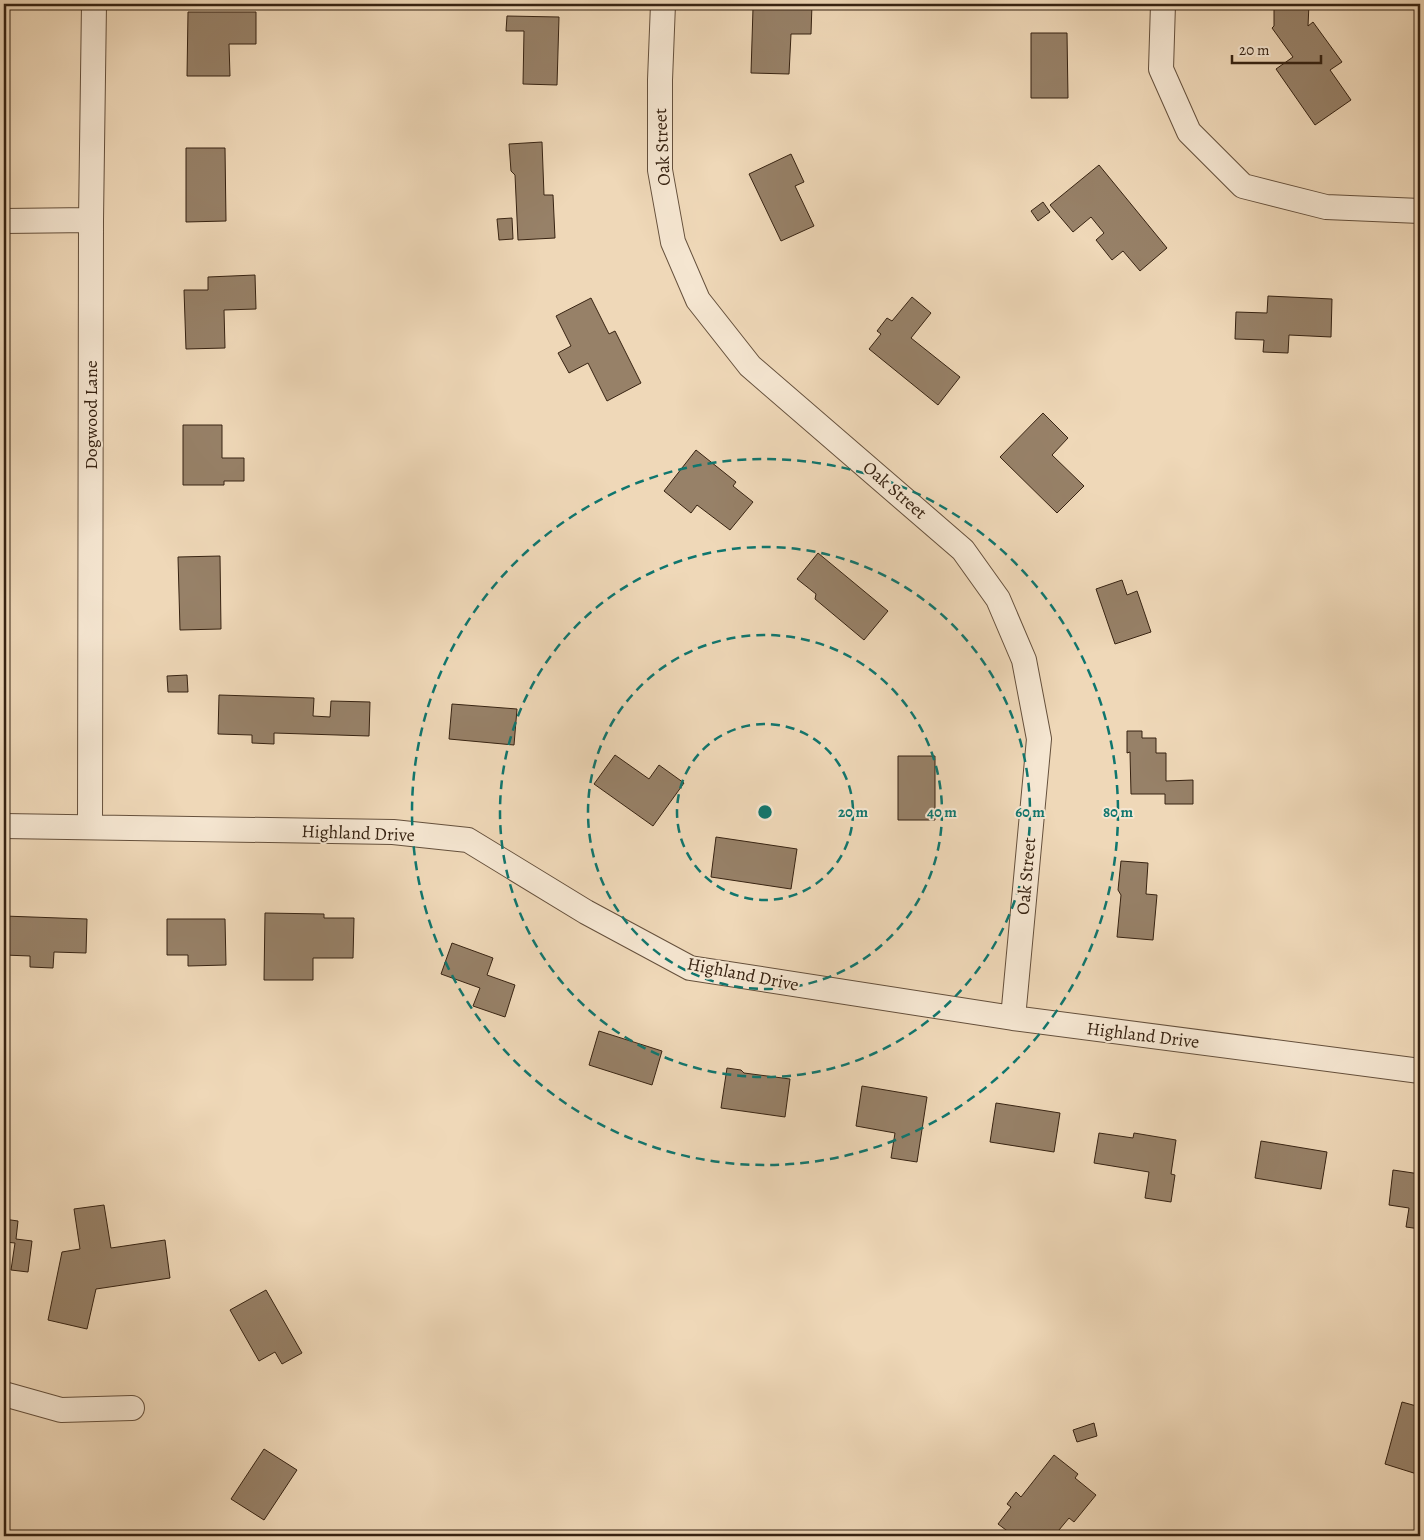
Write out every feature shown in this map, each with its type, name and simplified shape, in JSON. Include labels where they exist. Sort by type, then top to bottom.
[{"type":"street","name":"Dogwood Lane","points":[[90,826],[91,220],[94,4]]},
{"type":"street","name":"Oak Street","points":[[663,4],[660,80],[660,170],[673,242],[698,300],[750,366],[963,550],[998,599],[1024,660],[1040,739],[1013,1018]]},
{"type":"street","points":[[1163,4],[1161,69],[1189,132],[1243,186],[1326,207],[1420,211]]},
{"type":"street","points":[[4,220],[91,220]]},
{"type":"street","name":"Highland Drive","points":[[4,826],[393,832],[468,840],[586,912],[690,968],[1013,1018],[1420,1071]]},
{"type":"street","points":[[4,1394],[61,1410],[132,1408]]},
{"type":"building","points":[[759,4],[812,4],[811,34],[791,34],[789,74],[751,73],[753,8],[758,8]]},
{"type":"building","points":[[1274,4],[1309,4],[1308,26],[1313,22],[1342,62],[1330,70],[1351,100],[1315,125],[1276,69],[1293,57],[1272,28],[1274,26]]},
{"type":"building","points":[[188,12],[256,12],[256,44],[229,44],[230,76],[187,76]]},
{"type":"building","points":[[507,16],[559,17],[557,85],[523,84],[524,31],[506,31]]},
{"type":"building","points":[[1031,33],[1067,33],[1068,98],[1031,98]]},
{"type":"building","points":[[542,142],[544,195],[553,195],[555,238],[518,240],[515,175],[511,171],[509,144]]},
{"type":"building","points":[[186,148],[225,148],[226,221],[186,222]]},
{"type":"building","points":[[791,154],[804,182],[795,186],[814,226],[781,241],[749,174]]},
{"type":"building","points":[[1099,165],[1167,248],[1140,271],[1123,251],[1112,260],[1096,240],[1104,233],[1091,217],[1073,232],[1050,205]]},
{"type":"building","points":[[1043,202],[1050,212],[1038,221],[1031,211]]},
{"type":"building","points":[[512,218],[513,239],[499,240],[497,219]]},
{"type":"building","points":[[255,275],[256,309],[224,310],[225,348],[186,349],[184,290],[208,290],[208,277]]},
{"type":"building","points":[[1268,296],[1332,299],[1331,337],[1289,335],[1288,353],[1263,352],[1264,340],[1235,339],[1236,312],[1267,313]]},
{"type":"building","points":[[912,297],[931,313],[911,338],[960,377],[938,405],[869,349],[881,334],[877,331],[887,318],[892,321]]},
{"type":"building","points":[[591,298],[609,334],[615,331],[641,383],[607,401],[588,363],[569,373],[558,353],[571,346],[556,316]]},
{"type":"building","points":[[1043,413],[1068,438],[1052,455],[1084,486],[1057,513],[1000,457]]},
{"type":"building","points":[[183,425],[222,425],[222,458],[244,458],[244,481],[224,481],[224,485],[183,485]]},
{"type":"building","points":[[696,450],[736,482],[733,486],[753,502],[730,530],[697,505],[691,513],[664,491]]},
{"type":"building","points":[[818,553],[888,611],[864,640],[815,599],[816,594],[797,579]]},
{"type":"building","points":[[220,556],[221,629],[180,630],[178,557]]},
{"type":"building","points":[[1122,580],[1127,595],[1137,591],[1151,632],[1115,644],[1096,589]]},
{"type":"building","points":[[187,675],[188,692],[168,692],[167,676]]},
{"type":"building","points":[[219,695],[314,698],[313,716],[330,717],[331,701],[370,702],[369,736],[274,733],[274,744],[252,743],[252,735],[218,734]]},
{"type":"building","points":[[452,704],[517,709],[514,745],[449,739]]},
{"type":"building","points":[[1127,731],[1142,731],[1142,738],[1156,738],[1156,753],[1166,753],[1166,781],[1193,780],[1193,804],[1165,804],[1165,794],[1131,794],[1130,752],[1127,753]]},
{"type":"building","points":[[615,755],[649,779],[659,765],[684,783],[653,826],[594,784]]},
{"type":"building","points":[[898,756],[935,756],[935,820],[898,820]]},
{"type":"building","points":[[716,837],[797,849],[791,889],[711,877]]},
{"type":"building","points":[[1121,861],[1148,863],[1146,894],[1157,895],[1153,940],[1117,937],[1121,895],[1118,890]]},
{"type":"building","points":[[265,913],[324,914],[324,918],[354,918],[353,958],[313,958],[313,980],[264,980]]},
{"type":"building","points":[[4,916],[87,919],[86,953],[54,952],[53,968],[30,967],[30,956],[4,955]]},
{"type":"building","points":[[167,919],[225,919],[226,965],[188,966],[188,955],[167,955]]},
{"type":"building","points":[[452,943],[493,958],[487,975],[515,985],[505,1017],[473,1006],[480,988],[441,974]]},
{"type":"building","points":[[599,1031],[662,1051],[652,1085],[589,1065]]},
{"type":"building","points":[[727,1068],[741,1070],[744,1073],[790,1079],[785,1117],[721,1108]]},
{"type":"building","points":[[862,1086],[927,1097],[917,1162],[891,1158],[895,1133],[856,1126]]},
{"type":"building","points":[[996,1103],[1060,1113],[1054,1152],[990,1142]]},
{"type":"building","points":[[1099,1133],[1133,1138],[1134,1133],[1176,1140],[1171,1174],[1175,1175],[1171,1202],[1145,1198],[1149,1172],[1094,1163]]},
{"type":"building","points":[[1261,1141],[1327,1152],[1321,1189],[1255,1178]]},
{"type":"building","points":[[1393,1170],[1420,1174],[1420,1229],[1406,1227],[1409,1208],[1389,1205]]},
{"type":"building","points":[[104,1205],[111,1248],[165,1240],[170,1278],[96,1289],[87,1329],[48,1320],[62,1252],[80,1249],[74,1209]]},
{"type":"building","points":[[4,1219],[18,1221],[16,1239],[32,1241],[28,1272],[11,1270],[15,1243],[5,1242],[4,1254]]},
{"type":"building","points":[[266,1290],[302,1353],[282,1364],[275,1352],[259,1361],[230,1310]]},
{"type":"building","points":[[1402,1402],[1420,1407],[1420,1475],[1385,1464]]},
{"type":"building","points":[[1094,1423],[1097,1436],[1077,1442],[1073,1430]]},
{"type":"building","points":[[264,1449],[297,1470],[264,1520],[231,1499]]},
{"type":"building","points":[[1054,1455],[1078,1474],[1075,1478],[1096,1495],[1074,1522],[1069,1518],[1054,1536],[1014,1536],[998,1524],[1011,1507],[1007,1504],[1016,1492],[1021,1497]]}]
